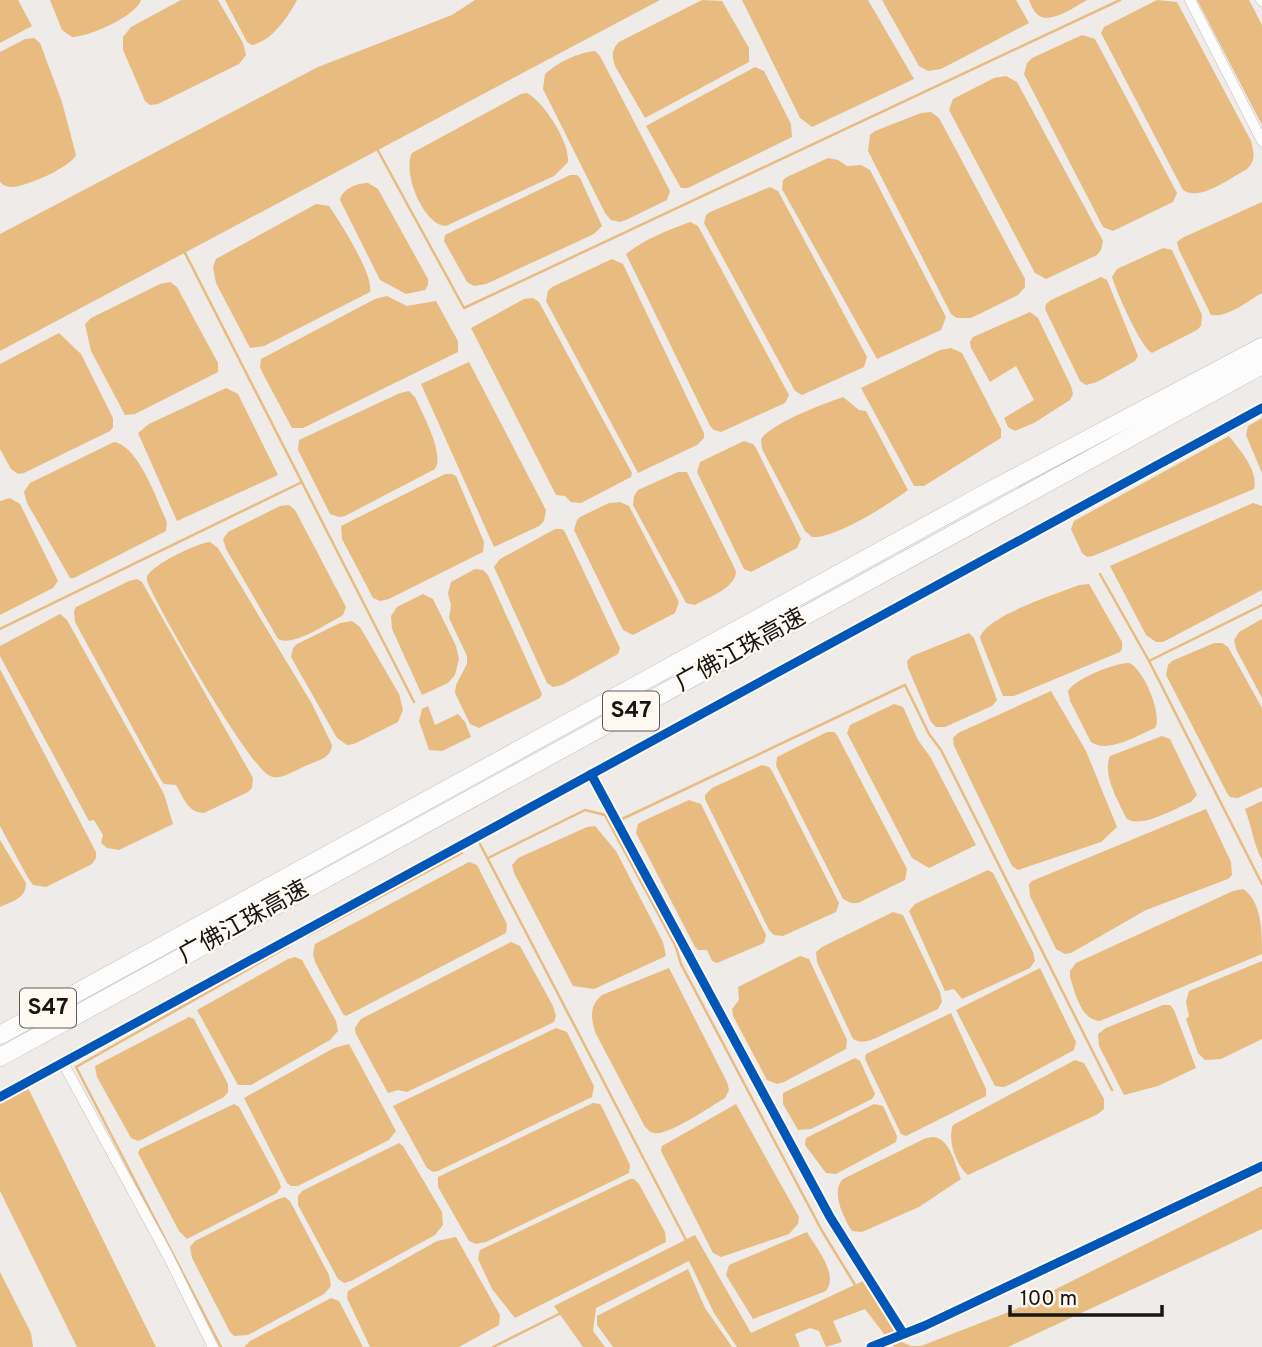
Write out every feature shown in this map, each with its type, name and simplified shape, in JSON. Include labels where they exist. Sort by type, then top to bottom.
[{"type":"highway","name":"广佛江珠高速","points":[[0,1035],[974,500],[1262,347]]},
{"type":"highway","name":"广佛江珠高速","points":[[0,1057],[1262,365]]},
{"type":"street","points":[[1190,0],[1262,141]]},
{"type":"street","points":[[0,1097],[1262,408]]},
{"type":"street","points":[[592,774],[830,1217],[903,1333]]},
{"type":"street","points":[[63,1063],[168,1256],[213,1347]]},
{"type":"street","points":[[871,1347],[924,1326],[1262,1167]]},
{"type":"shaded area","points":[[0,0],[18,0],[32,26],[0,43]]},
{"type":"shaded area","points":[[50,0],[141,0],[121,19],[89,33],[72,37],[62,30]]},
{"type":"shaded area","points":[[181,0],[218,0],[243,43],[246,55],[239,64],[158,104],[150,105],[145,101],[123,50],[123,37],[131,27]]},
{"type":"shaded area","points":[[225,0],[297,0],[273,33],[252,45],[247,42]]},
{"type":"shaded area","points":[[475,0],[660,0],[0,351],[0,234],[318,67],[452,15]]},
{"type":"shaded area","points":[[702,0],[722,1],[749,48],[749,62],[645,118],[615,66],[613,51],[619,42]]},
{"type":"shaded area","points":[[742,0],[868,0],[914,79],[812,127],[800,118]]},
{"type":"shaded area","points":[[882,0],[1016,0],[1029,23],[941,69],[928,71],[919,66]]},
{"type":"shaded area","points":[[1029,0],[1087,0],[1063,14],[1049,18],[1038,15]]},
{"type":"shaded area","points":[[1157,0],[1177,2],[1253,149],[1253,159],[1247,169],[1198,193],[1183,190],[1101,33],[1104,27]]},
{"type":"shaded area","points":[[1197,0],[1249,0],[1262,25],[1262,125]]},
{"type":"shaded area","points":[[1082,35],[1095,39],[1177,193],[1173,202],[1113,231],[1103,227],[1024,74],[1027,63],[1032,58]]},
{"type":"shaded area","points":[[34,38],[40,43],[62,102],[76,155],[66,165],[46,176],[10,187],[0,182],[0,52],[25,39]]},
{"type":"shaded area","points":[[595,51],[670,191],[667,200],[620,222],[611,220],[605,213],[543,89],[545,74],[550,70],[575,56]]},
{"type":"shaded area","points":[[755,67],[764,71],[791,124],[792,137],[688,188],[681,188],[646,126]]},
{"type":"shaded area","points":[[1006,76],[1017,82],[1103,241],[1097,255],[1046,279],[1035,273],[949,110],[953,99],[994,78]]},
{"type":"shaded area","points":[[527,93],[541,105],[555,124],[565,144],[568,162],[554,176],[446,226],[438,223],[422,207],[412,184],[412,153]]},
{"type":"shaded area","points":[[931,112],[939,118],[1025,279],[1025,287],[1018,295],[971,318],[957,318],[951,314],[868,151],[870,135],[875,131],[921,113]]},
{"type":"shaded area","points":[[828,158],[847,166],[861,165],[870,170],[946,317],[941,330],[877,359],[782,189],[783,180],[787,177]]},
{"type":"shaded area","points":[[570,175],[580,178],[602,226],[594,234],[486,284],[474,286],[467,282],[444,241],[445,235]]},
{"type":"shaded area","points":[[368,183],[378,189],[428,279],[425,290],[406,294],[380,280],[340,200],[351,187]]},
{"type":"shaded area","points":[[770,187],[778,191],[867,357],[864,367],[802,395],[795,391],[704,223],[710,212]]},
{"type":"shaded area","points":[[1262,202],[1262,293],[1224,314],[1211,315],[1177,242]]},
{"type":"shaded area","points":[[316,204],[329,206],[341,224],[362,262],[370,292],[264,346],[250,348],[216,283],[213,267],[216,259]]},
{"type":"shaded area","points":[[690,222],[698,226],[789,395],[785,403],[721,432],[710,426],[626,254],[649,239]]},
{"type":"shaded area","points":[[1163,248],[1172,250],[1202,315],[1201,326],[1152,353],[1135,330],[1112,277],[1117,269]]},
{"type":"shaded area","points":[[612,259],[623,264],[704,433],[704,438],[697,445],[638,473],[546,301],[548,291],[552,287]]},
{"type":"shaded area","points":[[1101,277],[1107,280],[1138,356],[1135,361],[1097,382],[1086,385],[1080,381],[1045,309],[1051,300]]},
{"type":"shaded area","points":[[170,282],[177,287],[218,363],[218,372],[135,414],[125,415],[91,351],[85,324],[91,318],[160,284]]},
{"type":"shaded area","points":[[387,296],[407,306],[436,301],[458,341],[458,352],[303,428],[292,428],[263,374],[261,359],[375,299]]},
{"type":"shaded area","points":[[533,298],[539,302],[632,473],[631,477],[581,503],[556,495],[471,328],[524,299]]},
{"type":"shaded area","points":[[1030,312],[1038,318],[1073,394],[1070,400],[1034,423],[1015,431],[1008,427],[1004,418],[1034,400],[1016,366],[990,382],[970,342],[973,337]]},
{"type":"shaded area","points":[[59,333],[81,354],[113,418],[113,427],[110,431],[18,474],[11,469],[0,449],[0,364]]},
{"type":"shaded area","points":[[951,348],[962,353],[1001,429],[1001,438],[924,486],[914,486],[861,388],[940,350]]},
{"type":"shaded area","points":[[469,362],[546,510],[544,521],[539,526],[494,547],[421,384]]},
{"type":"shaded area","points":[[226,388],[238,394],[278,475],[177,521],[138,433],[149,424]]},
{"type":"shaded area","points":[[409,391],[415,397],[435,444],[435,469],[345,516],[330,514],[298,450],[299,440]]},
{"type":"shaded area","points":[[843,397],[859,410],[866,411],[908,490],[847,527],[812,537],[805,531],[762,449],[761,439],[787,421]]},
{"type":"shaded area","points":[[1262,418],[1262,473],[1246,435],[1248,426]]},
{"type":"shaded area","points":[[1229,436],[1251,468],[1254,489],[1093,556],[1087,557],[1082,553],[1071,529],[1074,521]]},
{"type":"shaded area","points":[[744,441],[756,448],[801,539],[797,548],[751,572],[744,569],[697,472],[700,462]]},
{"type":"shaded area","points":[[114,442],[131,453],[139,464],[167,522],[166,531],[70,578],[27,503],[24,492],[30,483]]},
{"type":"shaded area","points":[[678,472],[687,472],[736,571],[727,587],[695,605],[686,603],[633,505],[638,490]]},
{"type":"shaded area","points":[[445,474],[456,476],[484,542],[483,552],[389,599],[380,601],[373,598],[342,539],[341,526]]},
{"type":"shaded area","points":[[10,498],[20,504],[58,581],[53,588],[0,615],[0,501]]},
{"type":"shaded area","points":[[620,502],[629,506],[679,602],[675,613],[633,635],[623,630],[574,530],[580,517],[609,503]]},
{"type":"shaded area","points":[[1253,503],[1262,506],[1262,590],[1163,642],[1156,642],[1146,635],[1110,566]]},
{"type":"shaded area","points":[[289,505],[295,510],[346,607],[343,615],[317,630],[300,638],[284,641],[278,639],[226,549],[223,539],[228,532],[280,506]]},
{"type":"shaded area","points":[[555,529],[565,532],[620,648],[618,654],[562,685],[553,687],[547,683],[494,567],[500,559]]},
{"type":"shaded area","points":[[210,542],[218,548],[312,704],[332,745],[329,753],[322,759],[283,776],[270,776],[243,746],[185,653],[147,581],[151,571],[166,560]]},
{"type":"shaded area","points":[[475,569],[483,570],[488,575],[542,694],[540,698],[479,728],[470,724],[455,693],[456,685],[467,664],[467,656],[449,618],[451,605],[448,593],[451,582]]},
{"type":"shaded area","points":[[137,579],[142,582],[253,778],[252,788],[248,792],[204,813],[190,807],[176,785],[164,784],[161,780],[75,622],[76,607]]},
{"type":"shaded area","points":[[1089,584],[1122,642],[1120,652],[1014,696],[1003,696],[980,638],[985,630],[994,622],[1023,607],[1079,585]]},
{"type":"shaded area","points":[[423,594],[433,599],[456,646],[459,659],[455,675],[448,683],[422,695],[392,629],[391,616],[397,607]]},
{"type":"shaded area","points":[[60,614],[67,620],[164,794],[173,824],[119,850],[107,848],[101,843],[103,835],[94,820],[89,821],[0,656],[0,646]]},
{"type":"shaded area","points":[[1262,619],[1262,698],[1236,649],[1234,640],[1239,632]]},
{"type":"shaded area","points":[[352,621],[360,627],[399,694],[403,710],[398,722],[347,745],[337,738],[291,657],[297,644],[340,623]]},
{"type":"shaded area","points":[[969,633],[974,638],[997,700],[992,706],[945,727],[936,727],[931,722],[907,661],[912,656]]},
{"type":"shaded area","points":[[1214,643],[1222,643],[1228,647],[1262,708],[1262,787],[1238,798],[1230,797],[1227,793],[1166,675],[1168,665],[1172,661]]},
{"type":"shaded area","points":[[1129,663],[1140,673],[1150,692],[1156,713],[1155,728],[1114,745],[1091,742],[1070,701],[1068,691],[1096,672]]},
{"type":"shaded area","points":[[0,669],[96,852],[92,864],[46,887],[33,885],[0,826]]},
{"type":"shaded area","points":[[1051,691],[1086,751],[1117,827],[1101,842],[1018,870],[1012,866],[954,746],[953,738],[958,733]]},
{"type":"shaded area","points":[[894,704],[903,707],[918,740],[931,758],[976,845],[929,868],[912,858],[847,733],[850,725]]},
{"type":"shaded area","points":[[428,706],[435,725],[458,714],[465,722],[471,737],[442,751],[429,750],[419,721],[422,709]]},
{"type":"shaded area","points":[[827,732],[837,735],[907,869],[905,880],[858,903],[843,899],[776,766],[777,757]]},
{"type":"shaded area","points":[[1162,736],[1170,739],[1197,795],[1191,802],[1158,817],[1132,821],[1126,818],[1109,779],[1110,756]]},
{"type":"shaded area","points":[[762,765],[772,771],[839,903],[836,912],[783,936],[774,935],[769,930],[705,799],[705,795],[712,788]]},
{"type":"shaded area","points":[[689,800],[701,804],[766,935],[764,943],[717,963],[712,961],[707,950],[698,950],[695,947],[636,833],[638,824]]},
{"type":"shaded area","points":[[1262,801],[1262,860],[1245,809]]},
{"type":"shaded area","points":[[1206,809],[1231,862],[1232,875],[1228,879],[1146,910],[1071,953],[1065,954],[1056,949],[1030,896],[1029,884],[1032,881]]},
{"type":"shaded area","points":[[595,826],[616,851],[663,942],[666,956],[594,989],[573,986],[512,865],[518,858],[587,827]]},
{"type":"shaded area","points":[[0,840],[26,883],[21,896],[0,907]]},
{"type":"shaded area","points":[[469,862],[477,865],[507,924],[506,933],[346,1016],[343,1014],[315,962],[315,944]]},
{"type":"shaded area","points":[[988,870],[993,873],[1035,961],[1030,968],[962,999],[954,989],[945,991],[909,911],[915,904]]},
{"type":"shaded area","points":[[1243,889],[1254,901],[1257,909],[1262,954],[1100,1021],[1083,1011],[1070,977],[1070,971],[1076,963],[1233,891]]},
{"type":"shaded area","points":[[893,912],[903,915],[940,992],[942,1002],[938,1009],[876,1038],[859,1041],[853,1039],[817,962],[816,952]]},
{"type":"shaded area","points":[[511,942],[520,946],[553,1006],[556,1016],[554,1022],[407,1092],[398,1090],[388,1093],[356,1034],[355,1028],[361,1019]]},
{"type":"shaded area","points":[[800,956],[809,959],[847,1040],[846,1049],[777,1084],[767,1080],[733,1016],[732,1009],[739,1000],[738,987]]},
{"type":"shaded area","points":[[295,957],[302,960],[336,1021],[338,1031],[330,1040],[251,1085],[238,1085],[197,1010]]},
{"type":"shaded area","points":[[1262,961],[1262,1039],[1221,1059],[1205,1060],[1198,1053],[1186,1019],[1189,1016],[1186,1002],[1189,991]]},
{"type":"shaded area","points":[[669,968],[729,1090],[725,1098],[690,1120],[661,1133],[654,1133],[645,1127],[595,1032],[592,1012],[602,995]]},
{"type":"shaded area","points":[[1040,968],[1076,1042],[1074,1050],[1011,1084],[1004,1087],[995,1086],[956,1010]]},
{"type":"shaded area","points":[[1163,1005],[1170,1005],[1174,1010],[1196,1068],[1158,1086],[1124,1095],[1099,1046],[1098,1034],[1106,1028]]},
{"type":"shaded area","points":[[951,1013],[986,1089],[986,1096],[906,1136],[901,1134],[865,1059],[866,1054]]},
{"type":"shaded area","points":[[189,1017],[194,1019],[228,1084],[228,1092],[224,1097],[143,1139],[138,1141],[131,1138],[97,1077],[95,1066]]},
{"type":"shaded area","points":[[556,1028],[567,1032],[594,1086],[592,1097],[438,1171],[433,1172],[427,1168],[393,1106]]},
{"type":"shaded area","points":[[349,1044],[396,1131],[389,1140],[298,1186],[291,1186],[287,1183],[244,1098],[334,1048]]},
{"type":"shaded area","points":[[855,1058],[860,1061],[875,1094],[872,1099],[811,1129],[798,1130],[783,1104],[783,1093]]},
{"type":"shaded area","points":[[1075,1060],[1084,1063],[1104,1099],[1104,1109],[968,1175],[954,1152],[951,1137],[953,1125]]},
{"type":"shaded area","points":[[28,1088],[156,1347],[77,1347],[0,1191],[0,1104]]},
{"type":"shaded area","points":[[593,1103],[602,1107],[630,1165],[629,1173],[486,1242],[476,1244],[469,1241],[438,1187],[438,1177]]},
{"type":"shaded area","points":[[234,1104],[239,1107],[281,1187],[277,1193],[187,1239],[179,1231],[138,1153],[140,1149]]},
{"type":"shaded area","points":[[736,1104],[799,1217],[798,1224],[789,1234],[721,1257],[713,1253],[661,1151],[662,1146]]},
{"type":"shaded area","points":[[874,1104],[883,1106],[897,1136],[896,1142],[836,1174],[826,1173],[805,1145],[806,1138]]},
{"type":"shaded area","points":[[934,1137],[945,1143],[961,1179],[919,1207],[862,1232],[852,1231],[838,1198],[839,1184],[843,1179],[926,1138]]},
{"type":"shaded area","points":[[399,1143],[442,1212],[443,1225],[435,1235],[344,1283],[338,1279],[298,1205],[298,1196],[302,1191]]},
{"type":"shaded area","points":[[630,1179],[639,1184],[665,1232],[666,1242],[515,1318],[492,1289],[478,1259],[480,1250]]},
{"type":"shaded area","points":[[1262,1186],[1262,1229],[1008,1347],[894,1347],[865,1309],[833,1321],[842,1342],[826,1347],[819,1331],[810,1328],[795,1334],[800,1347],[737,1347],[714,1313],[689,1261],[596,1308],[593,1331],[605,1347],[583,1347],[554,1306],[695,1235],[751,1333],[863,1281],[902,1342],[921,1346],[1014,1310]]},
{"type":"shaded area","points":[[285,1197],[290,1201],[329,1275],[331,1286],[324,1294],[248,1335],[234,1336],[192,1258],[190,1247],[195,1241]]},
{"type":"shaded area","points":[[807,1232],[828,1269],[830,1277],[826,1291],[753,1319],[726,1275],[729,1265]]},
{"type":"shaded area","points":[[456,1237],[500,1315],[499,1325],[459,1347],[370,1347],[347,1298],[348,1291],[437,1241]]},
{"type":"shaded area","points":[[688,1269],[705,1308],[732,1347],[613,1347],[597,1325],[597,1316]]},
{"type":"shaded area","points":[[0,1272],[31,1333],[33,1347],[0,1347]]},
{"type":"shaded area","points":[[331,1298],[339,1301],[363,1347],[244,1347],[250,1341]]},
{"type":"waterway","points":[[376,147],[464,308],[1120,0]]},
{"type":"waterway","points":[[184,251],[414,702]]},
{"type":"waterway","points":[[0,629],[302,482]]},
{"type":"waterway","points":[[1100,574],[1149,661],[1262,884]]},
{"type":"waterway","points":[[1149,661],[1262,605]]},
{"type":"waterway","points":[[620,820],[905,685],[929,734],[941,750],[1112,1090]]},
{"type":"waterway","points":[[488,858],[585,810],[605,815],[822,1231],[857,1288]]},
{"type":"waterway","points":[[480,844],[687,1242]]},
{"type":"waterway","points":[[307,936],[462,853]]},
{"type":"waterway","points":[[221,1347],[76,1067],[289,946]]},
{"type":"waterway","points":[[493,1347],[563,1312]]},
{"type":"cycle path","points":[[0,1097],[1262,408]]},
{"type":"cycle path","points":[[591,774],[830,1217],[903,1333]]},
{"type":"cycle path","points":[[871,1347],[924,1326],[1262,1166]]}]
